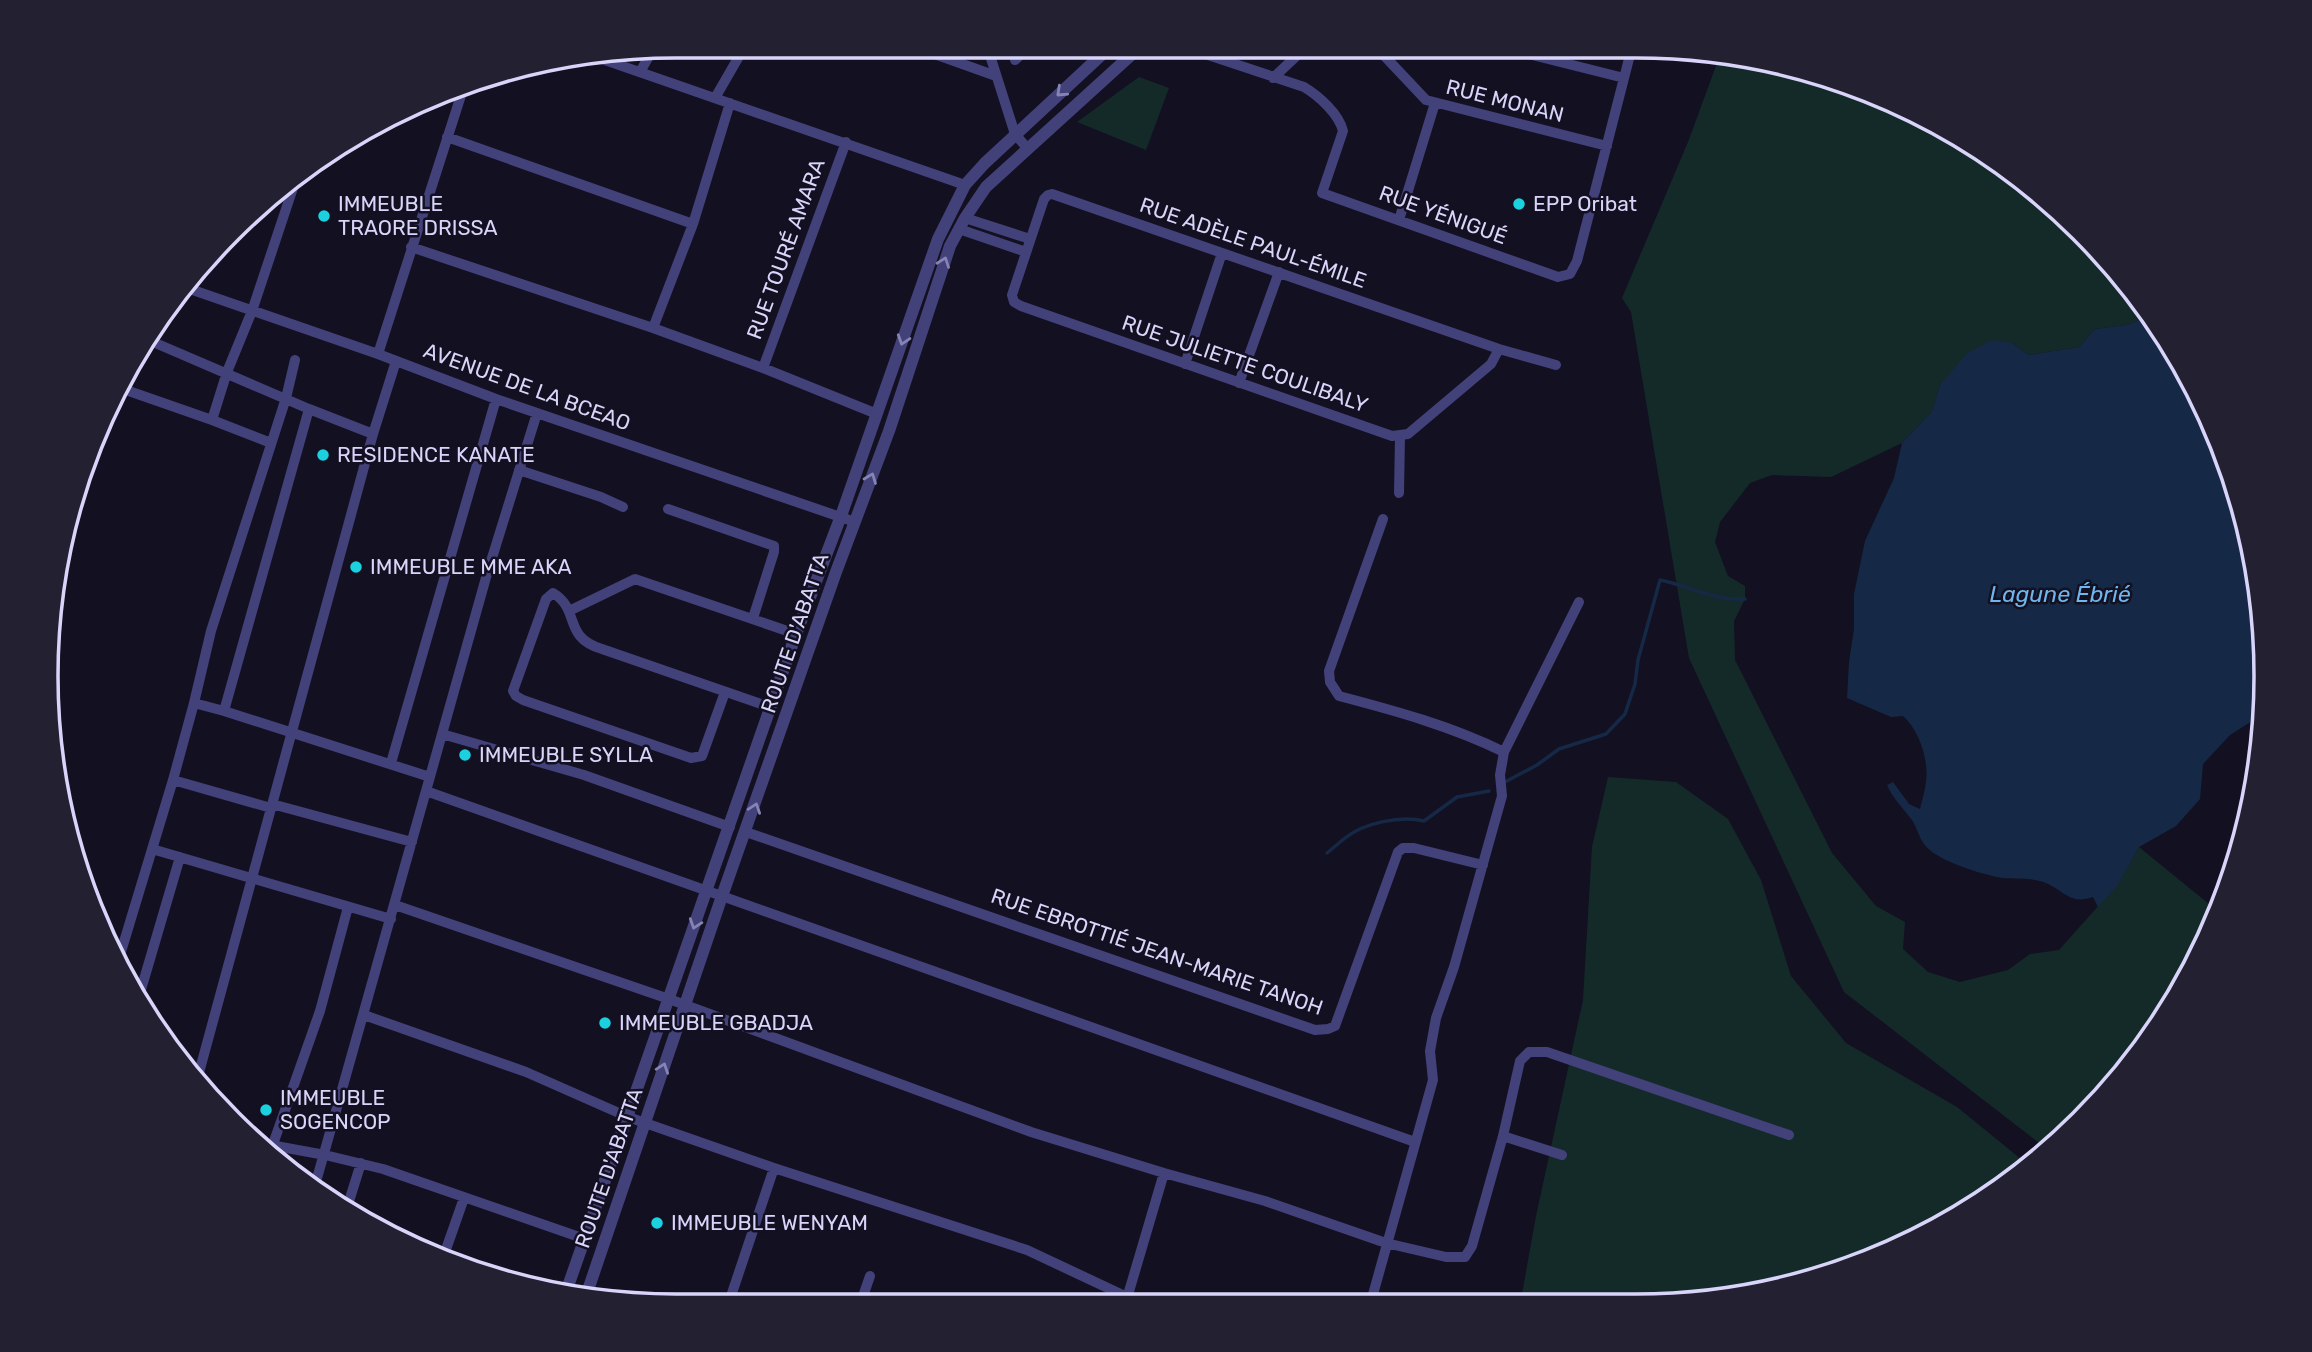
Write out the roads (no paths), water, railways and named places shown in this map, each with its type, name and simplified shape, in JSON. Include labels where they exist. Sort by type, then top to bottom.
[{"type":"street","points":[[715,98],[738,58]]},
{"type":"street","points":[[946,58],[996,76]]},
{"type":"street","points":[[991,58],[1015,134],[1027,148]]},
{"type":"street","name":"ROUTE D'ABATTA","points":[[569,1284],[770,707],[841,516],[924,274],[946,220],[965,185],[1015,134],[1098,58]]},
{"type":"street","name":"ROUTE D'ABATTA","points":[[589,1288],[721,899],[889,430],[933,292],[962,224],[986,187],[1128,58]]},
{"type":"street","name":"RUE YÉNIGUÉ","points":[[1224,58],[1273,78],[1304,87],[1315,94],[1341,123],[1343,131],[1322,193],[1558,277],[1570,274],[1577,261],[1629,58]]},
{"type":"street","points":[[1273,78],[1294,58]]},
{"type":"street","name":"RUE MONAN","points":[[1385,58],[1426,100],[1607,146]]},
{"type":"street","points":[[1545,58],[1624,78]]},
{"type":"street","points":[[640,72],[648,59]]},
{"type":"street","points":[[610,62],[965,185]]},
{"type":"street","points":[[378,354],[460,97]]},
{"type":"street","points":[[653,328],[692,224],[730,103]]},
{"type":"street","points":[[1399,220],[1435,103]]},
{"type":"street","points":[[447,137],[692,224]]},
{"type":"street","name":"RUE TOURÉ AMARA","points":[[763,368],[846,142]]},
{"type":"street","points":[[212,419],[291,193]]},
{"type":"street","name":"RUE ADÈLE PAUL-ÉMILE","points":[[1030,239],[1044,199],[1052,194],[1499,349],[1556,365]]},
{"type":"street","points":[[962,224],[1030,239]]},
{"type":"street","points":[[962,224],[1026,252]]},
{"type":"street","name":"RUE JULIETTE COULIBALY","points":[[1030,239],[1012,295],[1014,302],[1392,436],[1401,436]]},
{"type":"street","points":[[411,247],[653,328],[877,414]]},
{"type":"street","points":[[1185,364],[1222,253]]},
{"type":"street","points":[[1239,383],[1279,272]]},
{"type":"street","name":"AVENUE DE LA BCEAO","points":[[194,290],[378,354],[496,399],[855,522]]},
{"type":"street","points":[[156,343],[309,410],[373,434]]},
{"type":"street","points":[[1399,493],[1401,436],[1408,434],[1491,363],[1499,349]]},
{"type":"street","points":[[122,949],[173,780],[211,631],[286,398],[295,360]]},
{"type":"street","points":[[200,1070],[373,434],[396,361]]},
{"type":"street","points":[[128,391],[212,419],[271,443]]},
{"type":"street","points":[[391,763],[496,399]]},
{"type":"street","points":[[224,711],[309,410]]},
{"type":"street","points":[[317,1179],[487,574],[537,413]]},
{"type":"street","points":[[519,471],[601,497],[623,507]]},
{"type":"street","points":[[668,509],[774,546],[753,618]]},
{"type":"street","points":[[1383,519],[1329,671],[1333,690],[1339,696],[1413,715],[1468,734],[1504,752]]},
{"type":"street","points":[[569,611],[635,579],[796,634]]},
{"type":"street","points":[[725,692],[702,756],[691,758],[523,700],[513,691],[548,596],[555,594],[569,611],[577,634],[589,645],[770,707]]},
{"type":"street","points":[[1373,1294],[1433,1080],[1430,1051],[1436,1018],[1454,967],[1502,796],[1500,775],[1504,752],[1579,602]]},
{"type":"street","points":[[194,703],[292,731],[430,776]]},
{"type":"street","points":[[442,734],[584,775],[730,827]]},
{"type":"street","points":[[173,780],[412,842]]},
{"type":"street","points":[[426,791],[721,899],[1415,1142]]},
{"type":"street","name":"RUE EBROTTIÉ JEAN-MARIE TANOH","points":[[746,832],[1315,1030],[1335,1026],[1398,852],[1403,848],[1414,848],[1483,865]]},
{"type":"street","points":[[152,849],[391,919]]},
{"type":"street","points":[[142,986],[180,857]]},
{"type":"street","points":[[395,905],[669,999],[1031,1132],[1265,1201],[1386,1243],[1446,1257],[1465,1257],[1472,1245],[1503,1136],[1520,1061],[1529,1052],[1547,1052],[1789,1135]]},
{"type":"street","points":[[270,1143],[320,1011],[348,907]]},
{"type":"street","points":[[364,1015],[526,1072],[644,1122],[774,1168],[1027,1250],[1112,1294]]},
{"type":"street","points":[[1503,1136],[1562,1155]]},
{"type":"street","points":[[274,1146],[361,1163],[585,1239]]},
{"type":"street","points":[[349,1200],[361,1163]]},
{"type":"street","points":[[732,1294],[774,1168]]},
{"type":"street","points":[[1128,1294],[1164,1173]]},
{"type":"street","points":[[446,1250],[464,1198]]},
{"type":"street","points":[[864,1294],[870,1276]]},
{"type":"water","name":"Lagune Ébrié","points":[[2140,320],[2150,333],[2190,403],[2221,477],[2233,516],[2249,595],[2253,636],[2253,716],[2253,721],[2230,735],[2203,764],[2200,799],[2176,826],[2139,847],[2117,886],[2098,907],[2093,897],[2077,899],[2040,881],[1997,877],[1968,869],[1930,850],[1887,785],[1893,782],[1909,804],[1920,809],[1927,773],[1924,755],[1914,729],[1903,716],[1891,717],[1847,698],[1854,629],[1854,594],[1865,541],[1894,478],[1902,443],[1932,411],[1940,385],[1966,354],[1992,340],[2012,343],[2029,355],[2079,347],[2095,329],[2127,325]]},
{"type":"waterway","points":[[1505,782],[1537,765],[1559,749],[1606,734],[1625,714],[1660,580],[1712,595],[1745,599]]},
{"type":"waterway","points":[[1327,853],[1345,838],[1372,824],[1405,819],[1424,821],[1457,797],[1489,791]]},
{"type":"place","name":"EPP Oribat","points":[[1519,204]]},
{"type":"place","name":"IMMEUBLE TRAORE DRISSA","points":[[324,216]]},
{"type":"place","name":"RESIDENCE KANATE","points":[[323,455]]},
{"type":"place","name":"IMMEUBLE MME AKA","points":[[356,567]]},
{"type":"place","name":"IMMEUBLE SYLLA","points":[[465,755]]},
{"type":"place","name":"IMMEUBLE GBADJA","points":[[605,1023]]},
{"type":"place","name":"IMMEUBLE SOGENCOP","points":[[266,1110]]},
{"type":"place","name":"IMMEUBLE WENYAM","points":[[657,1223]]}]
